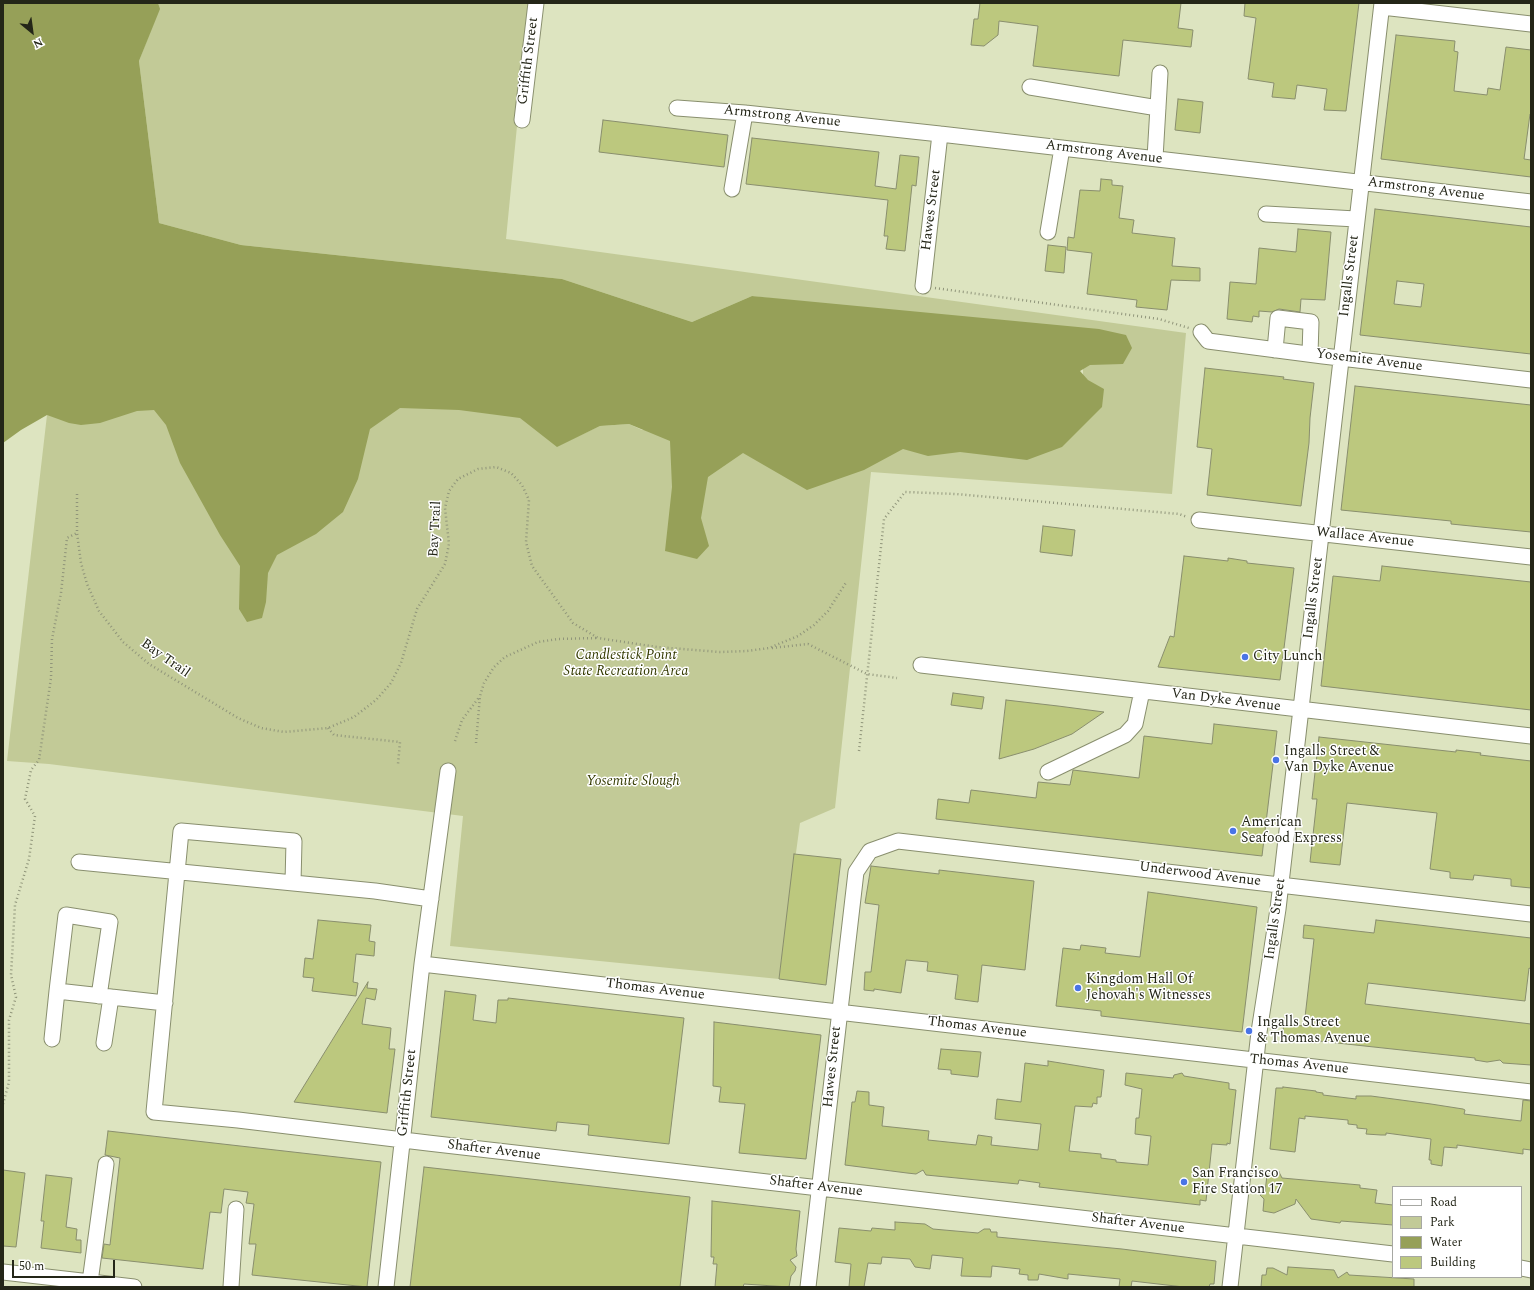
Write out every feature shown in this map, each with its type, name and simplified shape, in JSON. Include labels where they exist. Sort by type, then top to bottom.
[{"type":"street","name":"Griffith Street","points":[[522,120],[536,3]]},
{"type":"street","points":[[1382,5],[1531,24]]},
{"type":"street","name":"Ingalls Street","points":[[1230,1287],[1256,1060],[1281,885],[1322,533],[1356,219],[1382,5]]},
{"type":"street","points":[[1155,158],[1160,73]]},
{"type":"street","points":[[1030,88],[1158,108]]},
{"type":"street","name":"Armstrong Avenue","points":[[676,108],[745,113],[940,134],[1531,202]]},
{"type":"street","points":[[732,189],[745,113]]},
{"type":"street","name":"Hawes Street","points":[[923,286],[940,134]]},
{"type":"street","points":[[1048,232],[1062,148]]},
{"type":"street","points":[[1266,214],[1356,219]]},
{"type":"street","points":[[1275,350],[1278,318],[1311,322],[1310,354]]},
{"type":"street","name":"Yosemite Avenue","points":[[1204,336],[1275,350],[1531,380]]},
{"type":"street","name":"Wallace Avenue","points":[[1199,520],[1531,557]]},
{"type":"street","name":"Van Dyke Avenue","points":[[921,665],[1531,736]]},
{"type":"street","points":[[1048,772],[1125,735],[1136,724],[1142,691]]},
{"type":"street","name":"Griffith Street","points":[[386,1287],[422,964],[448,771]]},
{"type":"street","points":[[57,992],[165,1003],[181,831],[294,841],[293,883]]},
{"type":"street","name":"Underwood Avenue","points":[[870,851],[898,841],[1531,914]]},
{"type":"street","name":"Hawes Street","points":[[808,1287],[856,872],[870,851]]},
{"type":"street","points":[[78,862],[375,891],[431,899]]},
{"type":"street","points":[[52,1039],[66,915],[110,922],[105,997],[104,1043]]},
{"type":"street","name":"Thomas Avenue","points":[[422,964],[1531,1092]]},
{"type":"street","name":"Shafter Avenue","points":[[165,1003],[154,1112],[238,1120],[1392,1254]]},
{"type":"street","points":[[90,1282],[106,1164]]},
{"type":"street","points":[[232,1287],[236,1209]]},
{"type":"street","points":[[3,1272],[134,1287]]},
{"type":"path","points":[[923,286],[1159,319],[1204,336]]},
{"type":"path","name":"Bay Trail","points":[[77,494],[77,533],[81,563],[87,584],[99,611],[123,642],[149,664],[238,718],[261,728],[284,732],[328,728],[354,717],[376,700],[391,683],[401,663],[417,609],[445,564],[449,544],[445,508],[449,491],[458,479],[478,468],[496,467],[511,473],[522,485],[529,500],[526,542],[532,566],[573,623],[598,638],[657,647],[720,652],[748,651],[769,648],[798,636],[814,625],[828,611],[846,581]]},
{"type":"path","points":[[859,751],[884,519],[905,492],[956,494],[1179,514],[1199,520]]},
{"type":"path","points":[[3,1104],[9,1082],[9,1020],[16,997],[10,975],[15,906],[29,859],[35,816],[25,799],[31,770],[39,760],[51,678],[52,639],[61,593],[67,538],[77,533]]},
{"type":"path","points":[[476,743],[480,696],[484,683],[494,667],[505,657],[538,642],[558,639],[598,638]]},
{"type":"path","points":[[769,648],[808,644],[868,674],[897,678]]},
{"type":"path","points":[[455,740],[462,720],[480,696]]},
{"type":"path","points":[[328,728],[334,735],[400,742],[398,764]]},
{"type":"green space","name":"Candlestick Point State Recreation Area","points":[[158,3],[529,3],[506,239],[1186,333],[1172,494],[871,472],[835,808],[800,823],[779,979],[450,946],[463,816],[49,764],[7,761],[47,415],[147,364],[520,406],[557,446],[600,426],[629,424],[642,430],[1083,386],[1083,337],[752,296],[692,322],[562,279],[241,245],[159,223],[139,61],[159,9]]},
{"type":"water","points":[[3,3],[158,3],[160,9],[139,61],[159,223],[241,245],[562,279],[692,322],[752,296],[1099,329],[1126,335],[1132,348],[1123,364],[1090,365],[1080,371],[1088,380],[1104,389],[1102,407],[1062,447],[1027,460],[960,452],[928,456],[903,449],[864,470],[807,490],[743,453],[708,477],[701,518],[709,546],[697,559],[665,551],[672,487],[670,441],[629,424],[600,426],[557,447],[520,418],[459,410],[400,408],[370,429],[358,479],[343,512],[316,534],[277,555],[268,573],[266,602],[262,618],[247,622],[239,609],[240,566],[220,535],[180,463],[166,425],[154,410],[137,411],[100,423],[81,425],[69,423],[47,415],[21,430],[3,443]]},
{"type":"building","points":[[980,3],[1181,3],[1178,28],[1193,30],[1191,47],[1123,40],[1119,76],[1033,66],[1038,26],[999,21],[998,35],[984,46],[971,45],[974,19],[978,19]]},
{"type":"building","points":[[1245,3],[1359,3],[1346,111],[1324,110],[1327,89],[1297,85],[1295,99],[1272,97],[1274,83],[1248,79],[1256,18],[1244,16]]},
{"type":"building","points":[[1396,35],[1455,41],[1454,51],[1458,52],[1454,91],[1487,95],[1488,88],[1500,90],[1506,47],[1531,50],[1531,114],[1524,159],[1531,160],[1531,177],[1381,159]]},
{"type":"building","points":[[1178,99],[1203,102],[1200,133],[1175,130]]},
{"type":"building","points":[[603,120],[728,135],[724,167],[599,152]]},
{"type":"building","points":[[752,138],[879,152],[875,186],[896,189],[900,155],[919,157],[916,186],[912,185],[905,251],[886,249],[888,236],[884,236],[888,200],[746,184]]},
{"type":"building","points":[[1101,179],[1112,180],[1112,185],[1123,186],[1119,218],[1134,220],[1132,233],[1175,238],[1172,266],[1200,268],[1200,281],[1171,280],[1167,310],[1136,307],[1137,300],[1087,294],[1092,253],[1067,250],[1068,237],[1074,238],[1080,190],[1100,191]]},
{"type":"building","points":[[1375,209],[1531,227],[1531,354],[1360,335]],"holes":[[[1397,281],[1424,284],[1421,307],[1394,304]]]},
{"type":"building","points":[[1298,229],[1331,232],[1325,300],[1301,299],[1300,312],[1279,309],[1272,312],[1259,311],[1259,317],[1253,316],[1252,322],[1227,319],[1230,282],[1256,284],[1259,248],[1296,252]]},
{"type":"building","points":[[1048,245],[1066,247],[1064,273],[1045,271]]},
{"type":"building","points":[[1205,368],[1284,377],[1283,379],[1314,383],[1309,443],[1301,506],[1207,495],[1212,449],[1197,447]]},
{"type":"building","points":[[1355,386],[1531,405],[1531,532],[1451,524],[1451,521],[1341,510]]},
{"type":"building","points":[[1043,526],[1075,530],[1072,556],[1040,552]]},
{"type":"building","points":[[1184,556],[1228,561],[1228,558],[1247,561],[1247,563],[1294,568],[1280,680],[1158,667],[1170,636],[1174,637]]},
{"type":"building","points":[[1382,566],[1531,582],[1531,710],[1321,686],[1333,576],[1380,581]]},
{"type":"building","points":[[953,693],[984,697],[982,709],[951,705]]},
{"type":"building","points":[[1006,700],[1104,712],[1072,734],[1034,749],[999,759]]},
{"type":"building","points":[[1214,724],[1277,731],[1262,856],[936,819],[938,799],[969,803],[971,790],[1036,798],[1038,782],[1070,785],[1073,770],[1139,778],[1144,736],[1212,744]]},
{"type":"building","points":[[1319,737],[1456,752],[1456,750],[1481,753],[1480,755],[1531,761],[1531,888],[1511,886],[1511,879],[1474,875],[1473,880],[1450,878],[1450,872],[1430,869],[1437,813],[1347,803],[1340,865],[1310,862],[1317,799],[1312,799]]},
{"type":"building","points":[[794,854],[841,859],[826,985],[779,979]]},
{"type":"building","points":[[871,866],[939,874],[939,870],[1034,881],[1025,970],[982,965],[978,1002],[955,999],[958,975],[927,971],[928,962],[906,960],[901,993],[874,989],[874,991],[864,990],[865,972],[871,972],[879,905],[865,903]]},
{"type":"building","points":[[1148,892],[1257,907],[1242,1032],[1101,1016],[1101,1011],[1056,1006],[1063,948],[1080,950],[1081,945],[1106,948],[1105,953],[1140,957]]},
{"type":"building","points":[[318,920],[371,925],[369,941],[375,942],[374,956],[356,954],[353,982],[358,983],[356,996],[312,991],[314,978],[303,977],[305,958],[313,959]]},
{"type":"building","points":[[1376,920],[1531,938],[1531,969],[1529,968],[1525,1001],[1368,983],[1365,1004],[1531,1024],[1531,1065],[1503,1063],[1500,1060],[1487,1062],[1475,1060],[1475,1058],[1282,1037],[1284,1024],[1304,1026],[1314,939],[1303,938],[1304,925],[1374,933]]},
{"type":"building","points":[[368,982],[367,988],[377,989],[375,1000],[366,998],[362,1024],[391,1028],[389,1049],[395,1049],[387,1113],[294,1102]]},
{"type":"building","points":[[445,991],[476,995],[473,1020],[496,1023],[498,1000],[508,1000],[508,998],[684,1018],[669,1144],[588,1135],[589,1125],[557,1122],[556,1131],[431,1117]]},
{"type":"building","points":[[714,1022],[821,1035],[806,1159],[739,1153],[745,1104],[719,1102],[721,1087],[713,1086]]},
{"type":"building","points":[[941,1049],[981,1052],[978,1077],[951,1074],[951,1070],[938,1069]]},
{"type":"building","points":[[1048,1061],[1104,1070],[1101,1097],[1097,1097],[1097,1104],[1093,1103],[1092,1107],[1075,1106],[1069,1151],[1101,1154],[1101,1158],[1116,1160],[1116,1162],[1148,1165],[1151,1136],[1135,1134],[1136,1118],[1139,1118],[1142,1089],[1125,1085],[1126,1073],[1173,1078],[1174,1075],[1182,1073],[1184,1076],[1229,1083],[1229,1089],[1236,1090],[1230,1144],[1212,1144],[1206,1201],[1200,1200],[1200,1205],[1039,1187],[1040,1183],[1019,1180],[1018,1184],[926,1175],[923,1170],[916,1174],[845,1165],[852,1102],[855,1102],[857,1091],[869,1092],[869,1105],[884,1107],[882,1126],[929,1131],[928,1140],[976,1145],[978,1135],[992,1137],[991,1145],[1038,1150],[1041,1124],[995,1119],[997,1099],[1021,1102],[1025,1063],[1048,1066]]},
{"type":"building","points":[[1283,1087],[1316,1091],[1323,1093],[1323,1095],[1356,1099],[1356,1096],[1371,1096],[1431,1104],[1463,1109],[1465,1110],[1464,1114],[1521,1121],[1523,1100],[1531,1101],[1531,1150],[1523,1149],[1523,1154],[1457,1145],[1457,1148],[1444,1147],[1442,1166],[1431,1164],[1431,1160],[1429,1160],[1431,1139],[1386,1133],[1386,1135],[1366,1134],[1367,1129],[1357,1128],[1357,1125],[1348,1124],[1348,1120],[1305,1116],[1305,1119],[1299,1118],[1295,1152],[1270,1149],[1276,1088]]},
{"type":"building","points":[[108,1131],[381,1162],[367,1287],[252,1275],[256,1244],[249,1244],[254,1204],[246,1203],[248,1192],[224,1189],[221,1213],[210,1212],[203,1269],[102,1258],[104,1244],[110,1245],[120,1158],[105,1155]]},
{"type":"building","points":[[424,1167],[690,1197],[680,1287],[410,1287]]},
{"type":"building","points":[[3,1170],[25,1173],[16,1247],[3,1246]]},
{"type":"building","points":[[1279,1172],[1282,1178],[1360,1185],[1360,1188],[1377,1190],[1375,1203],[1392,1205],[1392,1225],[1341,1221],[1340,1223],[1311,1219],[1296,1199],[1295,1204],[1274,1213],[1263,1211],[1264,1199],[1260,1195],[1265,1192],[1267,1175],[1274,1175]]},
{"type":"building","points":[[46,1175],[72,1178],[66,1227],[77,1229],[76,1240],[81,1240],[81,1253],[41,1248],[44,1221],[41,1221]]},
{"type":"building","points":[[712,1201],[800,1211],[796,1249],[797,1256],[790,1260],[796,1267],[791,1276],[789,1287],[744,1284],[743,1287],[715,1287],[717,1264],[713,1264],[714,1257],[711,1257]]},
{"type":"building","points":[[895,1222],[925,1224],[933,1229],[978,1233],[984,1229],[990,1229],[991,1232],[997,1232],[997,1237],[1122,1249],[1216,1261],[1214,1284],[1210,1284],[1209,1287],[1184,1287],[1132,1281],[1131,1287],[1119,1287],[1120,1279],[1068,1274],[1068,1279],[1039,1274],[1038,1280],[1028,1280],[1028,1275],[1019,1274],[1020,1269],[992,1266],[991,1277],[961,1276],[963,1258],[932,1255],[930,1269],[915,1267],[910,1259],[882,1257],[881,1264],[868,1263],[864,1287],[849,1287],[851,1264],[835,1262],[839,1228],[871,1231],[872,1228],[895,1230]]},
{"type":"building","points":[[1288,1267],[1334,1270],[1338,1278],[1347,1272],[1349,1275],[1414,1279],[1414,1287],[1261,1287],[1262,1275],[1266,1275],[1267,1268],[1273,1268],[1287,1275]]},
{"type":"place","name":"City Lunch","points":[[1245,657]]},
{"type":"place","name":"Ingalls Street & Van Dyke Avenue","points":[[1276,760]]},
{"type":"place","name":"American Seafood Express","points":[[1233,831]]},
{"type":"place","name":"Kingdom Hall Of Jehovah's Witnesses","points":[[1078,988]]},
{"type":"place","name":"Ingalls Street & Thomas Avenue","points":[[1249,1031]]},
{"type":"place","name":"San Francisco Fire Station 17","points":[[1184,1182]]},
{"type":"park label","name":"Yosemite Slough","points":[[633,782]]}]
